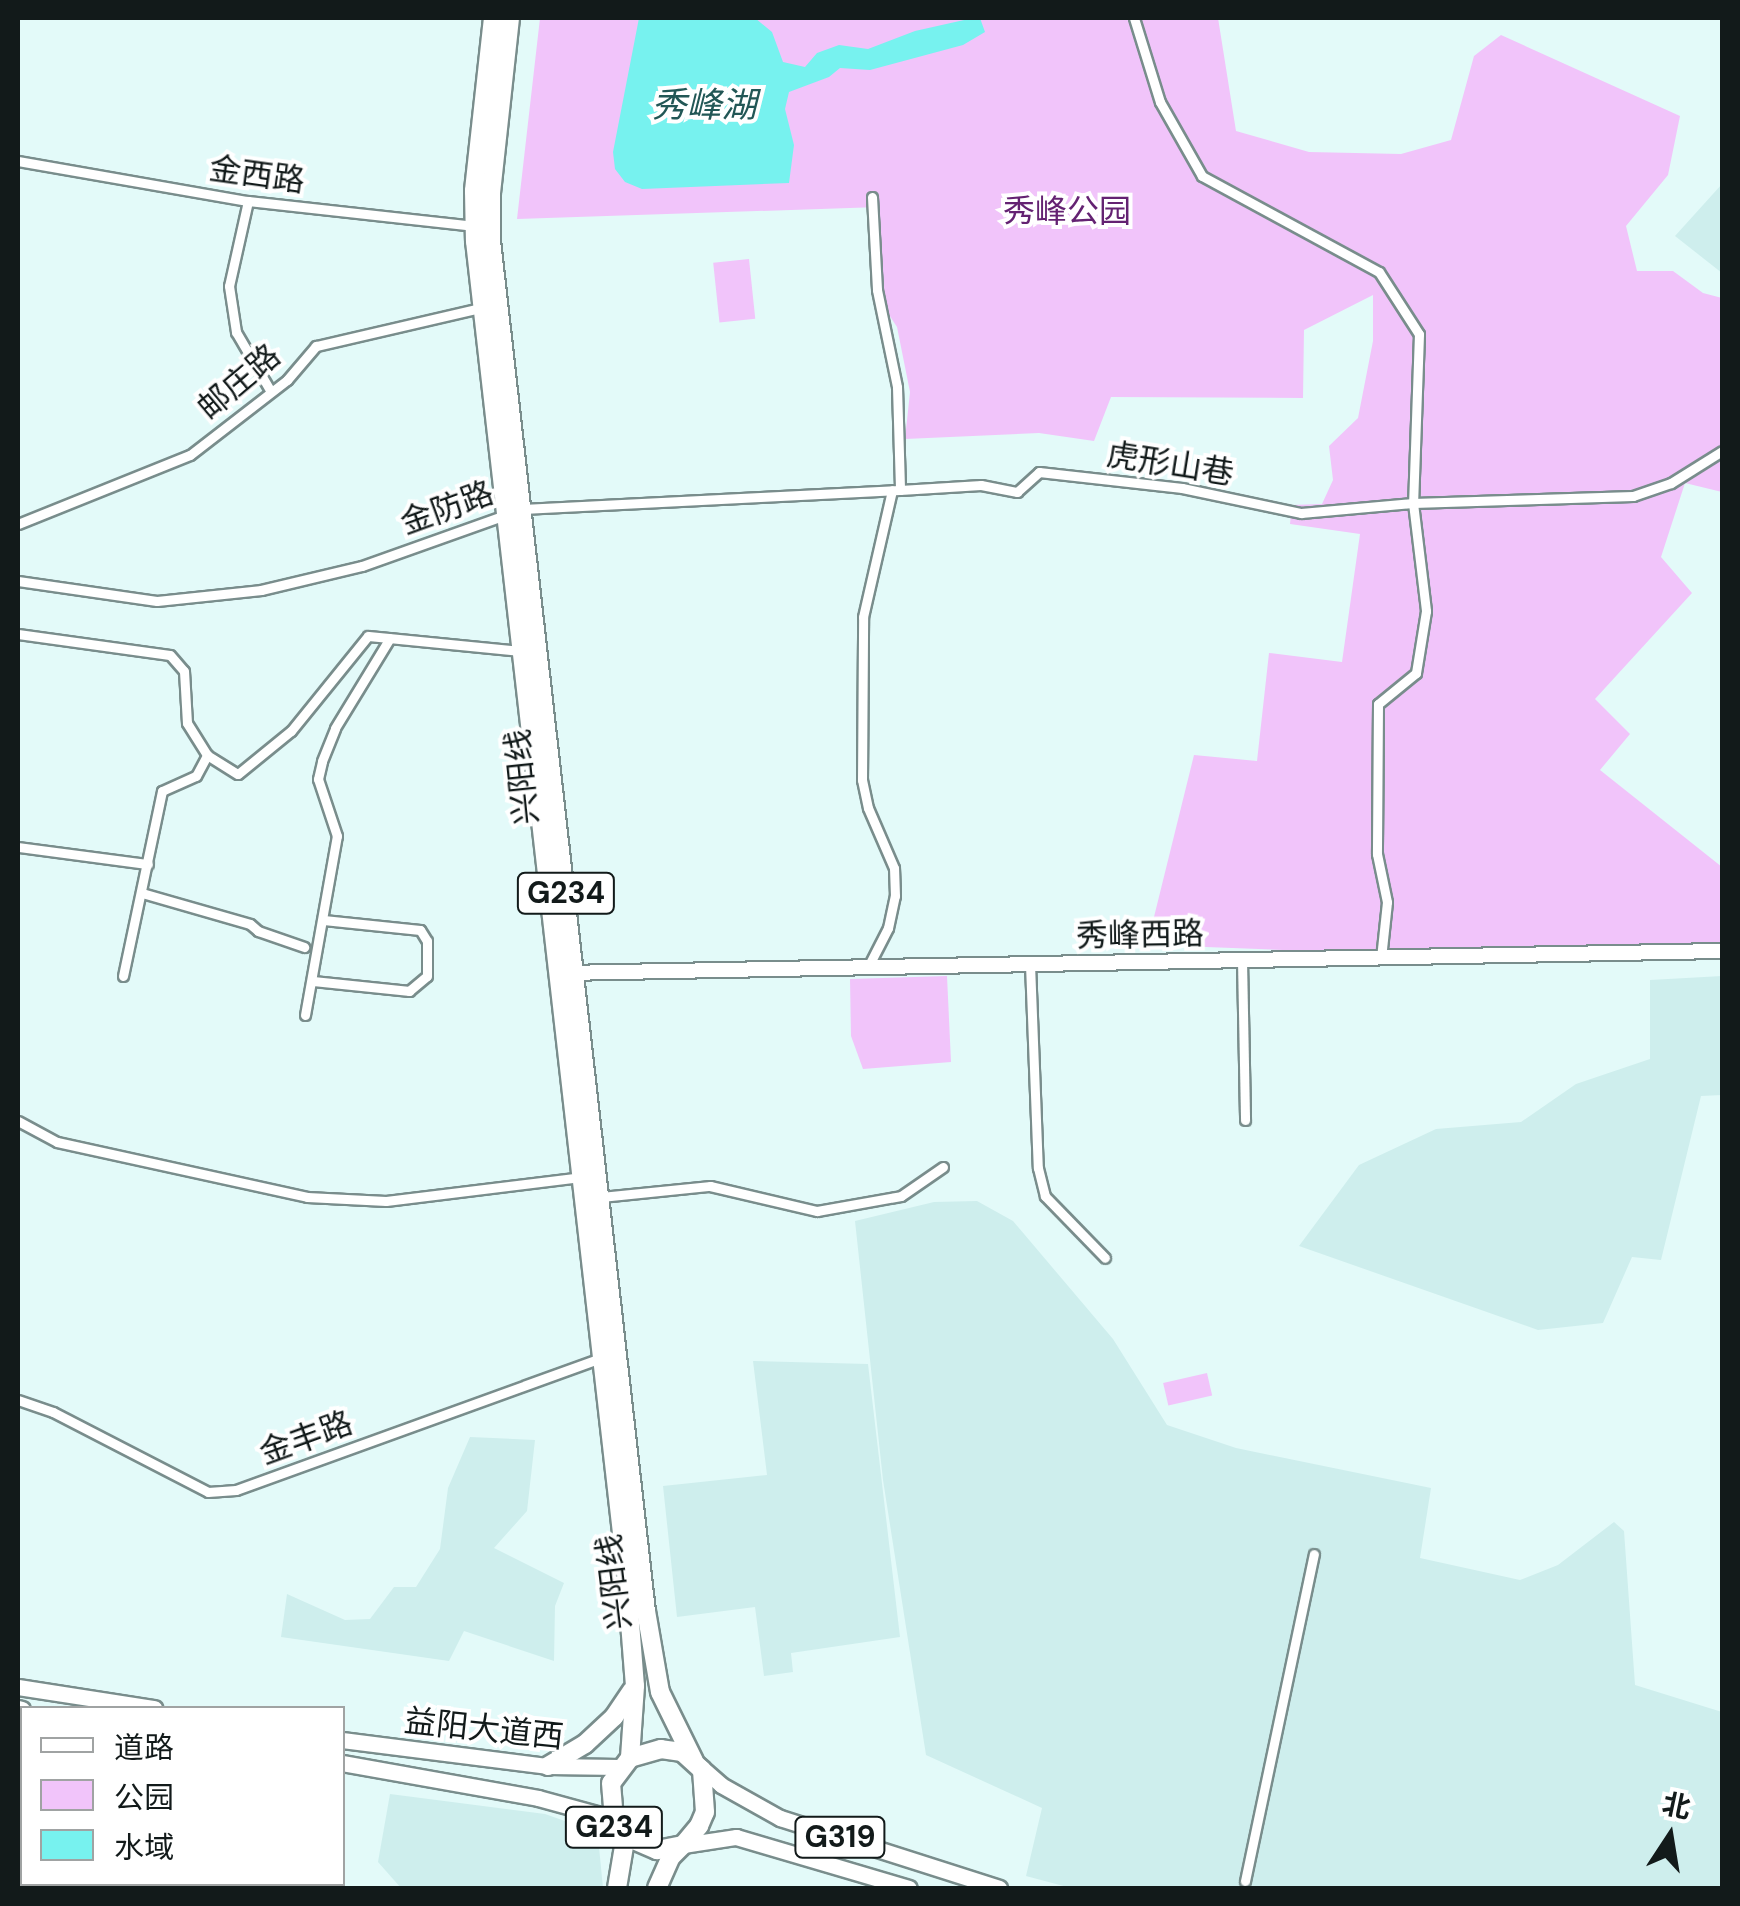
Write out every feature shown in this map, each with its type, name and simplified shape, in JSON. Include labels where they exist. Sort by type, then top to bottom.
[{"type":"highway","name":"兴阳线","points":[[493,18],[474,191],[483,226],[566,973],[582,1177],[660,1692],[694,1760]]},
{"type":"highway","name":"兴阳线","points":[[483,226],[510,18]]},
{"type":"highway","name":"兴阳线","points":[[514,511],[521,651],[600,1197],[635,1686],[624,1762]]},
{"type":"highway","points":[[548,1766],[585,1744],[614,1717],[635,1686]]},
{"type":"highway","points":[[624,1762],[661,1749],[682,1752],[694,1760]]},
{"type":"highway","name":"G234","points":[[657,1888],[671,1857],[706,1812],[702,1770],[694,1760]]},
{"type":"highway","name":"G234","points":[[624,1762],[611,1783],[611,1818],[616,1832],[625,1840],[656,1850],[683,1845]]},
{"type":"highway","name":"G234","points":[[617,1887],[625,1840]]},
{"type":"main road","points":[[18,1686],[142,1706]]},
{"type":"main road","name":"益阳大道西","points":[[345,1740],[548,1766],[624,1762]]},
{"type":"main road","name":"G319","points":[[694,1760],[721,1785],[780,1818],[999,1888]]},
{"type":"main road","name":"益阳大道西","points":[[345,1765],[538,1798],[611,1818]]},
{"type":"main road","points":[[814,1859],[822,1832]]},
{"type":"main road","name":"G319","points":[[683,1845],[736,1837],[909,1888]]},
{"type":"street","points":[[1134,18],[1160,102],[1202,176],[1378,272],[1419,334],[1412,504],[1426,611],[1416,672],[1378,704],[1377,854],[1387,902],[1381,958]]},
{"type":"street","name":"金西路","points":[[18,161],[248,201],[483,226]]},
{"type":"street","points":[[868,967],[888,928],[894,896],[894,868],[868,808],[862,780],[863,617],[896,490],[896,387],[877,290],[872,197]]},
{"type":"street","points":[[248,201],[230,286],[236,332],[272,392]]},
{"type":"street","name":"邮庄路","points":[[18,524],[190,454],[272,392],[316,346],[490,306]]},
{"type":"street","name":"虎形山巷","points":[[896,490],[981,485],[1017,492],[1039,472],[1182,488],[1300,513],[1412,504],[1633,496],[1672,484],[1722,452]]},
{"type":"street","name":"金防路","points":[[18,581],[156,601],[261,590],[362,566],[514,511],[896,490]]},
{"type":"street","points":[[18,634],[170,654],[184,671],[187,723],[208,755],[238,774],[253,766],[290,731],[368,636],[521,651]]},
{"type":"street","points":[[305,1015],[336,836],[318,779],[322,761],[334,728],[390,638]]},
{"type":"street","points":[[123,976],[162,791],[196,776],[208,755]]},
{"type":"street","points":[[18,847],[148,864]]},
{"type":"street","points":[[142,893],[250,924],[258,932],[304,947]]},
{"type":"street","points":[[313,981],[409,992],[426,976],[427,941],[420,930],[324,920]]},
{"type":"street","name":"秀峰西路","points":[[566,973],[1722,951]]},
{"type":"street","points":[[1242,960],[1245,1120]]},
{"type":"street","points":[[1030,964],[1038,1168],[1046,1196],[1106,1258]]},
{"type":"street","points":[[18,1121],[57,1142],[307,1196],[386,1201],[582,1177]]},
{"type":"street","points":[[600,1197],[710,1186],[816,1211],[900,1196],[943,1167]]},
{"type":"street","name":"金丰路","points":[[18,1400],[53,1412],[208,1492],[236,1490],[610,1355]]},
{"type":"street","points":[[1245,1881],[1314,1554]]},
{"type":"shaded area","points":[[1722,184],[1722,273],[1675,236]]},
{"type":"shaded area","points":[[1722,976],[1722,1095],[1701,1096],[1661,1260],[1632,1257],[1603,1323],[1538,1330],[1299,1246],[1359,1165],[1436,1129],[1521,1122],[1576,1084],[1650,1059],[1650,980]]},
{"type":"shaded area","points":[[977,1201],[1013,1221],[1113,1339],[1167,1425],[1236,1448],[1431,1488],[1420,1558],[1520,1580],[1558,1565],[1614,1522],[1624,1531],[1635,1685],[1722,1712],[1722,1888],[1071,1888],[1026,1876],[1042,1808],[926,1755],[883,1480],[855,1221],[934,1202]]},
{"type":"shaded area","points":[[753,1361],[868,1364],[900,1637],[791,1653],[793,1672],[764,1676],[755,1607],[677,1617],[663,1486],[767,1475]]},
{"type":"shaded area","points":[[470,1437],[535,1440],[527,1511],[494,1548],[564,1583],[555,1606],[554,1661],[464,1631],[449,1661],[281,1637],[287,1594],[345,1620],[370,1619],[394,1587],[416,1587],[440,1549],[448,1488]]},
{"type":"shaded area","points":[[390,1794],[545,1814],[582,1827],[599,1847],[603,1888],[401,1888],[378,1862]]},
{"type":"green space","name":"秀峰公园","points":[[540,18],[1218,18],[1236,131],[1309,152],[1401,154],[1451,140],[1474,56],[1501,35],[1680,116],[1668,175],[1626,226],[1637,271],[1673,271],[1703,293],[1722,298],[1722,492],[1685,483],[1661,557],[1692,593],[1595,699],[1630,734],[1600,770],[1722,867],[1720,947],[1386,954],[1153,945],[1153,921],[1194,755],[1257,761],[1269,653],[1342,662],[1360,534],[1290,524],[1292,505],[1322,504],[1333,480],[1329,446],[1358,418],[1373,341],[1373,295],[1304,330],[1303,398],[1111,397],[1094,441],[1039,433],[905,439],[910,392],[897,327],[884,307],[879,207],[517,219]]},
{"type":"green space","points":[[749,259],[755,319],[719,322],[713,263]]},
{"type":"green space","points":[[947,976],[951,1062],[863,1069],[851,1036],[850,979]]},
{"type":"green space","points":[[1207,1373],[1212,1395],[1168,1406],[1163,1383]]},
{"type":"water","name":"秀峰湖","points":[[639,18],[755,18],[772,32],[783,62],[805,67],[817,53],[839,45],[868,49],[915,31],[973,18],[980,18],[985,32],[963,45],[870,70],[840,68],[829,77],[789,92],[785,109],[794,145],[789,183],[642,189],[625,182],[615,169],[613,152]]}]
